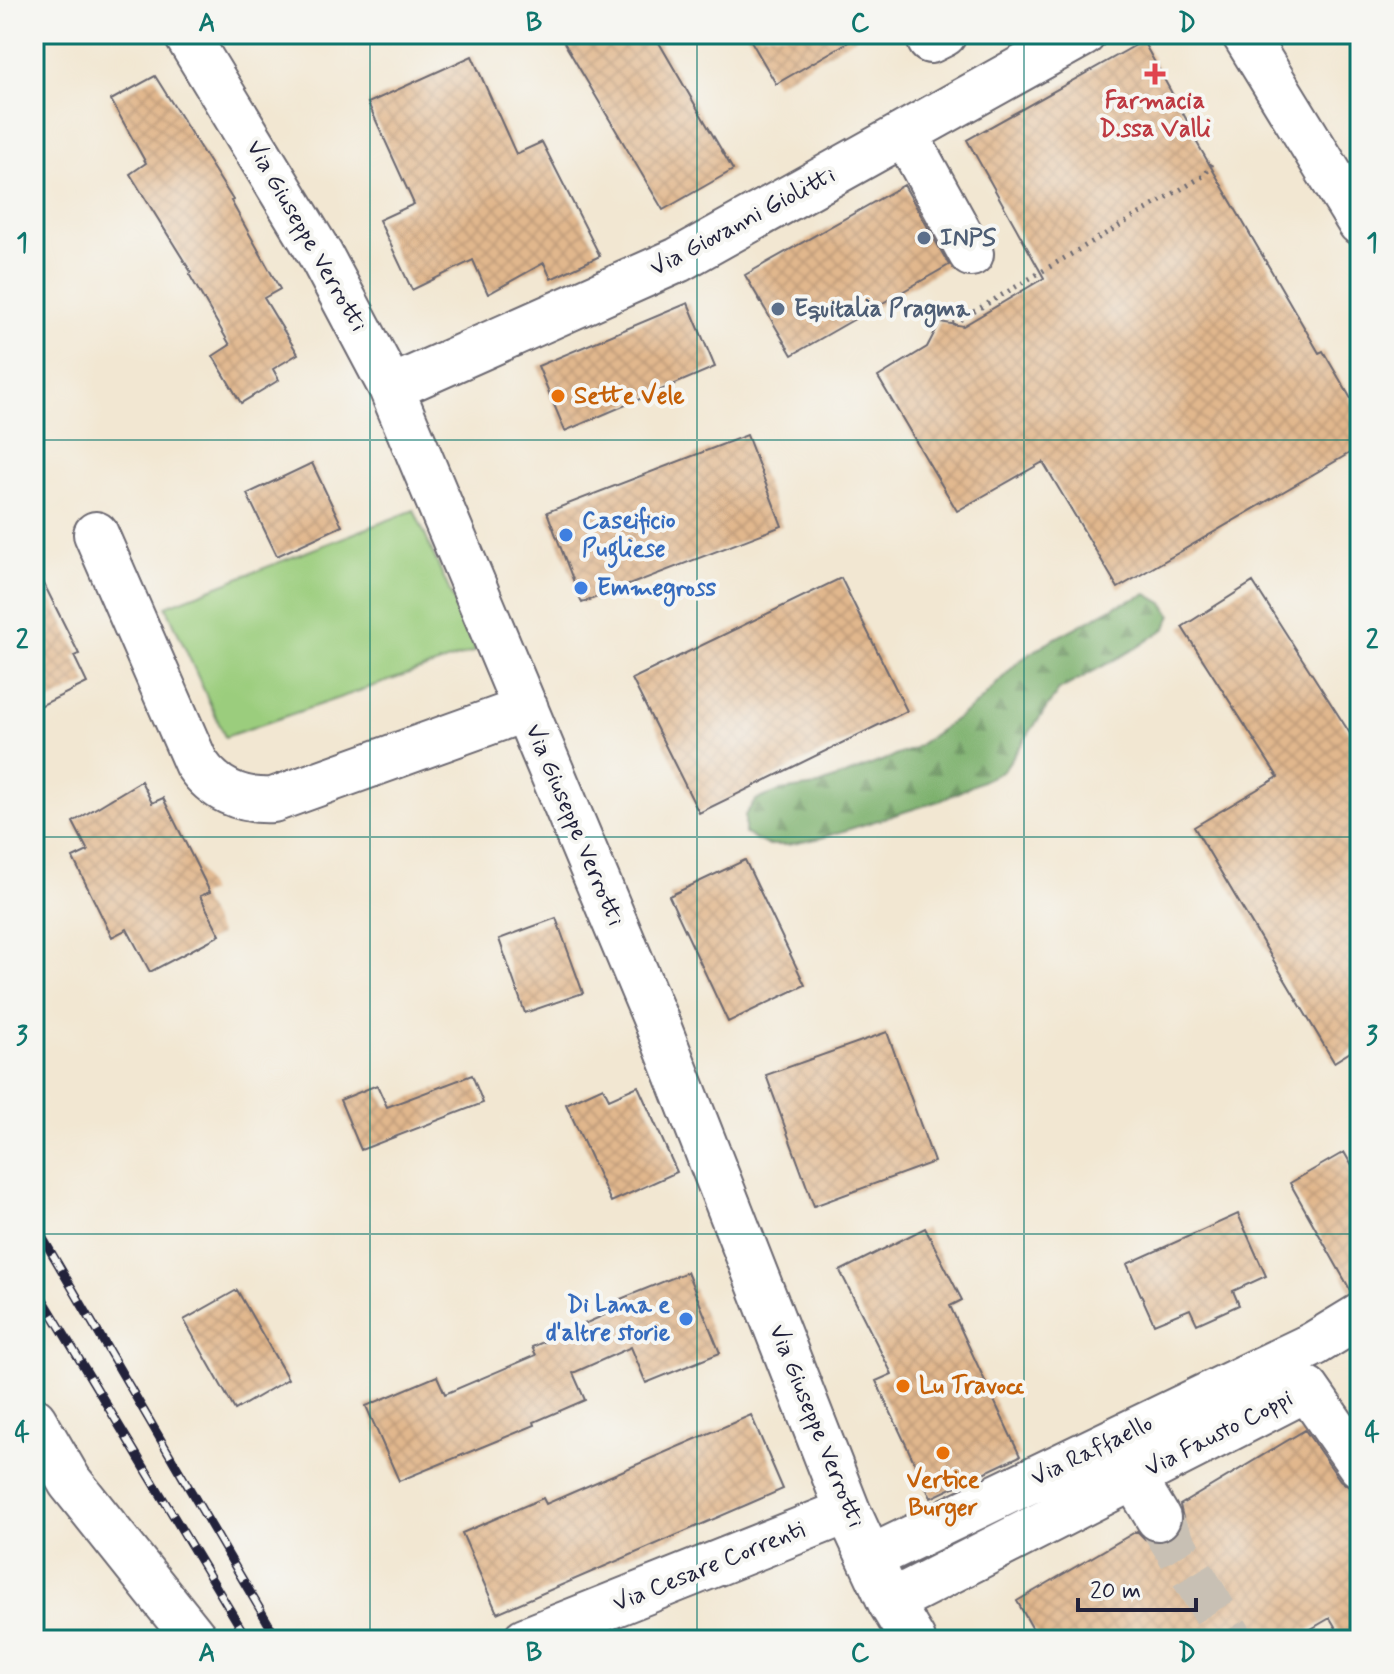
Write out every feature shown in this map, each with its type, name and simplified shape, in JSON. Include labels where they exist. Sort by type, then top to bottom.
[{"type":"street","name":"Via Giuseppe Verrotti","points":[[186,34],[321,256],[391,388],[657,1023],[848,1511],[890,1602],[913,1640]]},
{"type":"street","name":"Via Giovanni Giolitti","points":[[391,388],[678,260],[1083,34]]},
{"type":"street","points":[[1244,34],[1360,223]]},
{"type":"street","points":[[905,134],[971,254]]},
{"type":"street","points":[[96,534],[196,763],[203,774],[226,792],[252,799],[273,800],[526,709]]},
{"type":"street","name":"Via Raffaello","points":[[870,1558],[1314,1344],[1360,1316]]},
{"type":"street","name":"Via Fausto Coppi","points":[[890,1602],[1307,1389],[1360,1465]]},
{"type":"street","points":[[34,1420],[70,1482],[196,1640]]},
{"type":"street","name":"Via Fausto Coppi","points":[[1134,1478],[1158,1518]]},
{"type":"street","name":"Via Cesare Correnti","points":[[525,1640],[848,1511]]},
{"type":"path","points":[[953,324],[1205,175],[1215,159]]},
{"type":"green space","points":[[414,510],[476,651],[225,737],[166,606]]},
{"type":"green space","points":[[1147,594],[1164,604],[1171,615],[1166,628],[1138,647],[1059,690],[1003,771],[942,800],[821,838],[788,845],[767,845],[745,834],[745,815],[756,800],[780,791],[816,786],[913,749],[977,704],[1018,662],[1046,643],[1116,606]]},
{"type":"building","points":[[559,34],[654,34],[733,170],[663,210]]},
{"type":"building","points":[[747,34],[862,34],[776,84]]},
{"type":"building","points":[[1143,41],[1193,136],[1319,353],[1323,351],[1360,414],[1360,447],[1118,588],[1043,462],[957,511],[878,377],[927,347],[940,322],[963,326],[1044,278],[967,140]]},
{"type":"building","points":[[472,56],[516,154],[542,142],[600,256],[551,279],[544,263],[488,294],[473,260],[412,290],[379,220],[414,204],[368,103]]},
{"type":"building","points":[[155,76],[233,200],[280,289],[264,298],[298,354],[273,369],[279,380],[241,403],[213,356],[230,345],[189,274],[191,272],[130,174],[146,163],[111,100]]},
{"type":"building","points":[[904,185],[949,265],[792,355],[745,275]]},
{"type":"building","points":[[688,303],[715,367],[565,431],[538,366]]},
{"type":"building","points":[[747,435],[782,526],[582,603],[547,512]]},
{"type":"building","points":[[312,463],[342,526],[277,556],[247,494]]},
{"type":"building","points":[[34,564],[79,654],[74,656],[87,683],[34,709]]},
{"type":"building","points":[[841,578],[907,711],[699,813],[632,679]]},
{"type":"building","points":[[1253,582],[1360,749],[1360,1046],[1334,1062],[1194,827],[1278,777],[1182,627]]},
{"type":"building","points":[[141,781],[152,803],[163,798],[210,892],[200,896],[220,935],[150,972],[127,929],[112,937],[73,858],[88,851],[73,822]]},
{"type":"building","points":[[745,860],[805,985],[728,1022],[669,896]]},
{"type":"building","points":[[556,918],[583,993],[525,1013],[499,939]]},
{"type":"building","points":[[887,1032],[934,1162],[814,1206],[766,1075]]},
{"type":"building","points":[[472,1075],[483,1103],[361,1150],[340,1100],[377,1085],[387,1107]]},
{"type":"building","points":[[638,1086],[677,1172],[611,1202],[566,1104],[603,1087],[609,1099]]},
{"type":"building","points":[[1344,1152],[1360,1180],[1360,1291],[1352,1293],[1290,1183]]},
{"type":"building","points":[[1238,1214],[1266,1276],[1233,1291],[1239,1305],[1197,1324],[1190,1309],[1154,1324],[1127,1264]]},
{"type":"building","points":[[925,1228],[962,1300],[950,1306],[1020,1456],[931,1498],[876,1381],[892,1374],[840,1271]]},
{"type":"building","points":[[687,1272],[720,1353],[646,1383],[631,1347],[573,1373],[585,1400],[534,1422],[535,1425],[399,1481],[366,1406],[437,1376],[445,1394],[536,1355],[532,1347],[616,1310],[613,1302]]},
{"type":"building","points":[[237,1290],[288,1379],[235,1410],[184,1320]]},
{"type":"building","points":[[751,1415],[783,1489],[497,1613],[462,1533],[543,1498],[546,1504]]},
{"type":"building","points":[[1305,1430],[1340,1480],[1360,1490],[1360,1640],[1343,1640],[1330,1618],[1292,1640],[1039,1640],[1017,1601],[1137,1531],[1145,1539],[1158,1543],[1171,1539],[1179,1531],[1183,1518],[1180,1505]]},
{"type":"tunnel","points":[[1158,1518],[1232,1640]]},
{"type":"railway","points":[[34,1223],[278,1640]]},
{"type":"railway","points":[[34,1284],[248,1640]]},
{"type":"place","name":"Farmacia D.ssa Valli","points":[[1155,74]]},
{"type":"place","name":"INPS","points":[[924,238]]},
{"type":"place","name":"Equitalia Pragma","points":[[778,309]]},
{"type":"place","name":"Sette Vele","points":[[558,396]]},
{"type":"place","name":"Caseificio Pugliese","points":[[566,535]]},
{"type":"place","name":"Emmegross","points":[[581,588]]},
{"type":"place","name":"Di Lana e d'altre storie","points":[[686,1319]]},
{"type":"place","name":"Lu Travocc","points":[[903,1386]]},
{"type":"place","name":"Vertice Burger","points":[[943,1453]]}]
